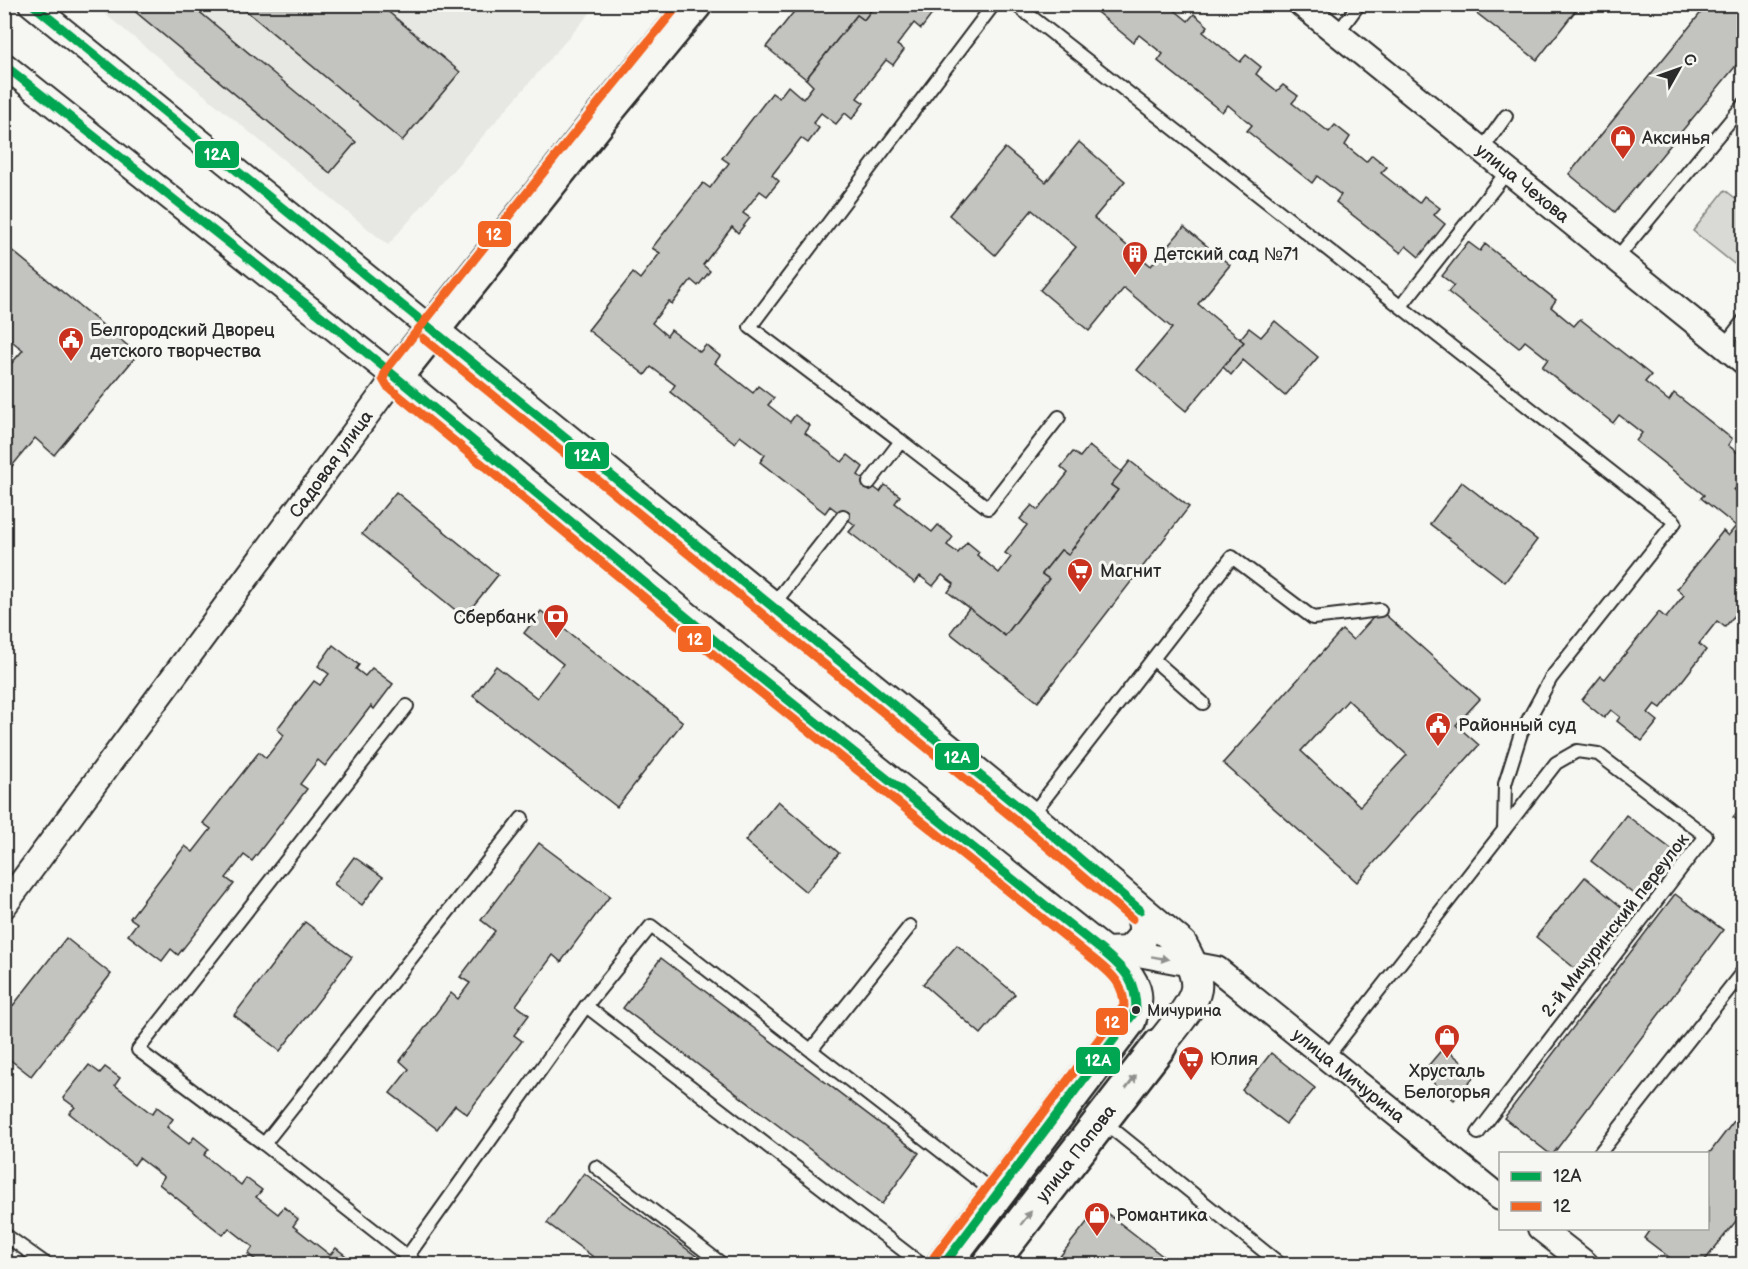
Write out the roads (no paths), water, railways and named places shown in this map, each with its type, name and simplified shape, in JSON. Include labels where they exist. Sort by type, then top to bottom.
[{"type":"main road","name":"Садовая улица","points":[[395,377],[431,329],[695,4]]},
{"type":"main road","points":[[944,1264],[1129,1020]]},
{"type":"main road","name":"улица Попова","points":[[990,1264],[1161,1045]]},
{"type":"street","points":[[31,4],[772,606],[1182,945],[1192,964],[1196,989],[1187,1008],[1161,1045]]},
{"type":"street","name":"улица Чехова","points":[[1301,4],[1743,362]]},
{"type":"street","name":"улица Мичурина","points":[[4,65],[395,377],[737,658],[1117,953],[1135,986],[1136,1010],[1129,1020]]},
{"type":"street","name":"Садовая улица","points":[[4,906],[395,377]]},
{"type":"street","points":[[1117,953],[1141,941],[1145,926],[1140,910]]},
{"type":"street","name":"улица Мичурина","points":[[1117,953],[1217,969],[1499,1197]]},
{"type":"street","points":[[1543,1230],[1586,1264]]},
{"type":"lane","points":[[994,4],[750,327],[988,508],[1059,417]]},
{"type":"lane","points":[[1016,4],[1675,522],[1551,678],[1521,733],[1505,784],[1503,830],[1326,1058]]},
{"type":"lane","points":[[1336,34],[1359,4]]},
{"type":"lane","points":[[1616,260],[1743,104]]},
{"type":"lane","points":[[1481,151],[1506,116]]},
{"type":"lane","points":[[1401,306],[1507,172]]},
{"type":"lane","points":[[1724,346],[1743,320]]},
{"type":"lane","points":[[868,483],[901,441]]},
{"type":"lane","points":[[772,606],[843,516]]},
{"type":"lane","points":[[1030,817],[1232,557],[1312,618],[1380,610]]},
{"type":"lane","points":[[1153,659],[1203,702]]},
{"type":"lane","points":[[407,706],[138,1050],[264,1144],[409,1262],[586,1006],[651,926],[998,1195]]},
{"type":"lane","name":"2-й Мичуринский переулок","points":[[1478,1132],[1706,836],[1598,754],[1577,751],[1556,763],[1503,830]]},
{"type":"lane","points":[[264,1144],[522,818]]},
{"type":"lane","points":[[811,1050],[910,926]]},
{"type":"lane","points":[[1601,1152],[1743,970]]},
{"type":"lane","points":[[586,1006],[921,1264]]},
{"type":"lane","points":[[1102,1120],[1280,1264]]},
{"type":"lane","points":[[596,1167],[723,1264]]},
{"type":"lane","points":[[4,1234],[46,1264]]},
{"type":"place","name":"Аксинья","points":[[1623,161]]},
{"type":"place","name":"Детский сад №71","points":[[1135,277]]},
{"type":"place","name":"Белгородский Дворец детского творчества","points":[[71,363]]},
{"type":"place","name":"Магнит","points":[[1080,594]]},
{"type":"place","name":"Сбербанк","points":[[556,640]]},
{"type":"place","name":"Районный суд","points":[[1438,748]]},
{"type":"place","name":"Мичурина","points":[[1136,1010]]},
{"type":"place","name":"Хрусталь Белогорья","points":[[1447,1060]]},
{"type":"place","name":"Юлия","points":[[1191,1082]]},
{"type":"place","name":"Романтика","points":[[1097,1238]]}]
